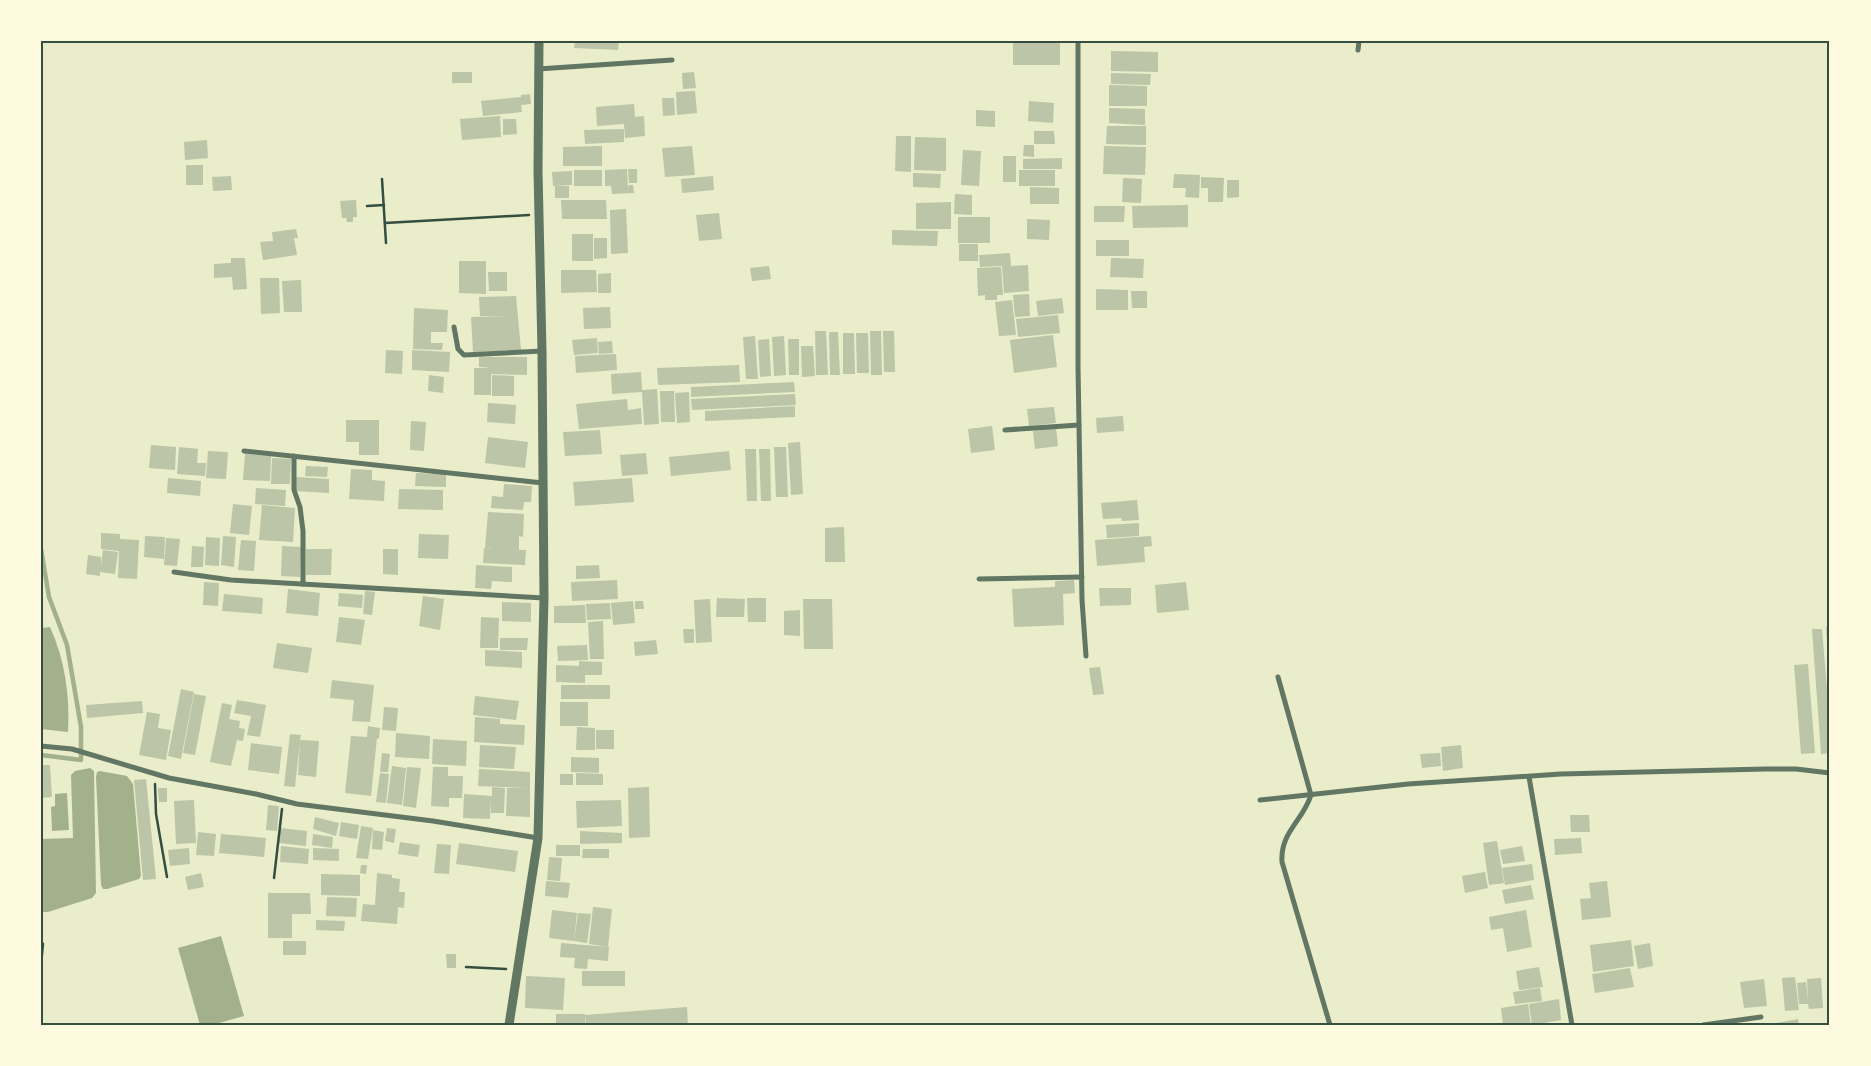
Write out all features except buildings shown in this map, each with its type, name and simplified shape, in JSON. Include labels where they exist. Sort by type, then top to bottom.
[{"type":"street","points":[[508,1025],[538,838],[544,598],[538,171],[539,41]]},
{"type":"street","points":[[1078,41],[1079,425],[1082,577],[1086,656]]},
{"type":"street","points":[[1358,50],[1359,41]]},
{"type":"street","points":[[538,69],[672,60]]},
{"type":"street","points":[[454,327],[458,349],[464,355],[542,351]]},
{"type":"street","points":[[1005,430],[1079,425]]},
{"type":"street","points":[[244,451],[543,483]]},
{"type":"street","points":[[294,456],[294,490],[300,507],[303,531],[303,584]]},
{"type":"street","points":[[174,572],[231,580],[544,598]]},
{"type":"street","points":[[980,579],[1082,577]]},
{"type":"street","points":[[1278,677],[1311,795],[1286,837],[1282,855],[1284,869],[1330,1025]]},
{"type":"street","points":[[41,746],[72,749],[154,774],[297,804],[433,821],[538,838]]},
{"type":"street","points":[[1260,800],[1408,784],[1561,774],[1765,769],[1830,773]]},
{"type":"street","points":[[1529,777],[1572,1025]]},
{"type":"street","points":[[1703,1025],[1761,1017]]},
{"type":"path","points":[[382,179],[386,243]]},
{"type":"path","points":[[367,206],[384,205]]},
{"type":"path","points":[[385,223],[540,214]]},
{"type":"path","points":[[154,774],[156,814],[167,877]]},
{"type":"path","points":[[274,878],[283,800]]},
{"type":"path","points":[[41,941],[43,944],[41,965]]},
{"type":"path","points":[[466,967],[517,969]]},
{"type":"shaded area","points":[[50,627],[63,665],[68,705],[68,732],[41,729],[41,628]]},
{"type":"shaded area","points":[[90,768],[94,771],[96,893],[92,898],[48,912],[41,912],[41,839],[73,838],[71,775],[75,771]]},
{"type":"shaded area","points":[[97,772],[127,776],[133,784],[141,876],[139,879],[107,889],[103,889],[101,885],[96,777]]},
{"type":"shaded area","points":[[67,793],[69,830],[52,831],[51,807],[55,806],[55,794]]},
{"type":"shaded area","points":[[221,936],[244,1016],[212,1025],[200,1025],[178,948]]},
{"type":"waterway","points":[[41,549],[49,597],[67,645],[81,727],[81,760],[41,755]]}]
